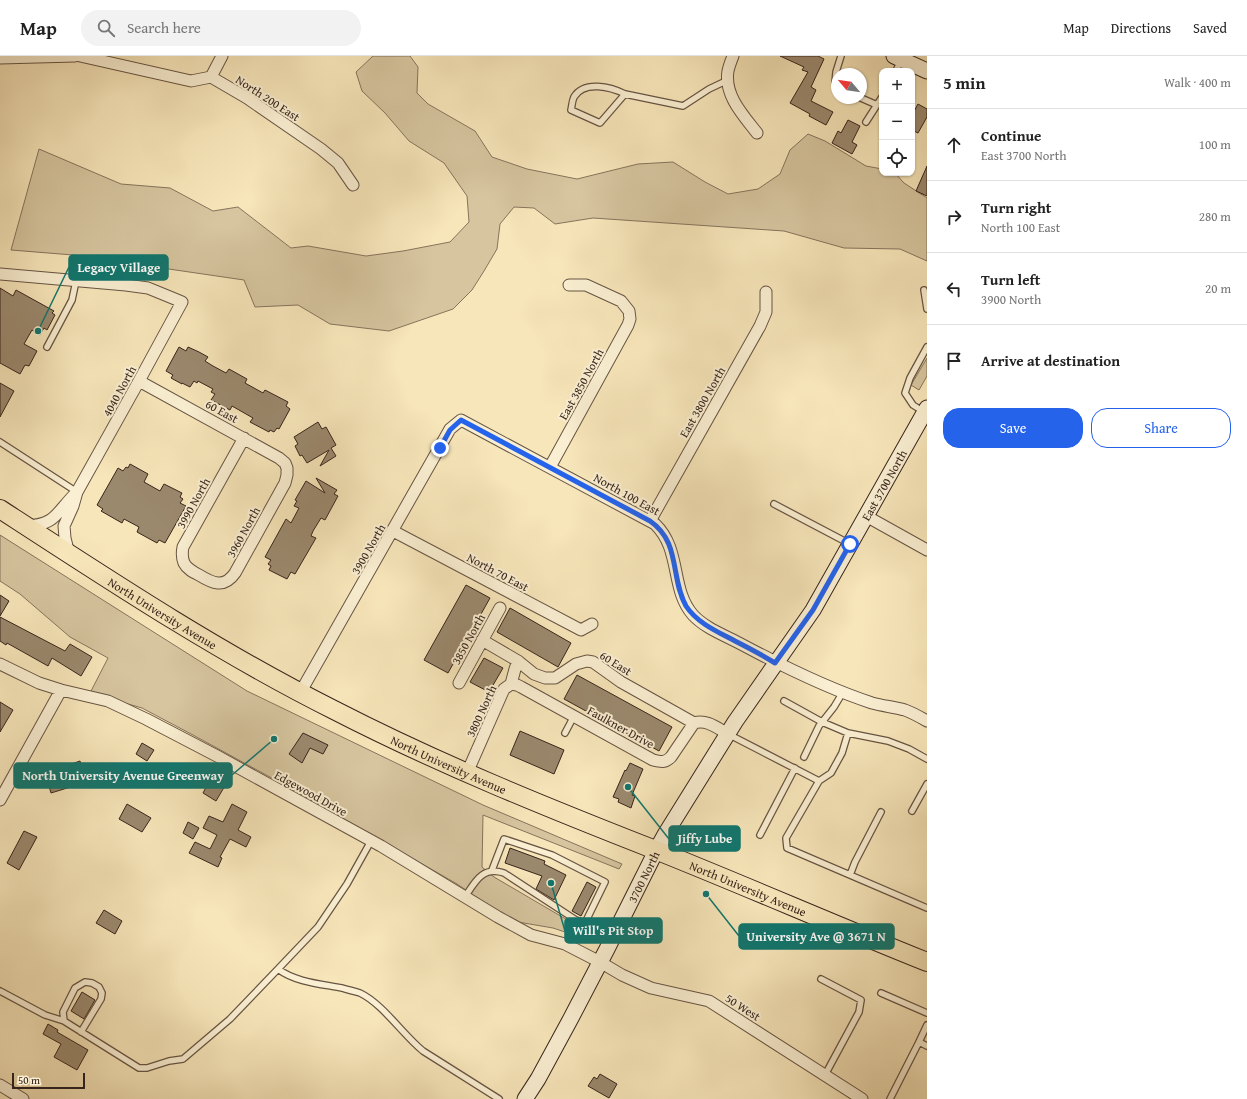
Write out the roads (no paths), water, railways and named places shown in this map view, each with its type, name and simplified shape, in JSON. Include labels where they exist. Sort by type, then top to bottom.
[{"type":"highway","name":"North University Avenue","points":[[0,509],[179,624],[300,693],[379,732],[532,801],[927,962]]},
{"type":"main road","points":[[897,62],[927,71]]},
{"type":"main road","name":"East 3700 North","points":[[775,663],[813,610],[926,411]]},
{"type":"main road","name":"3700 North","points":[[524,1099],[545,1066],[614,936],[656,851],[728,734],[775,663]]},
{"type":"street","points":[[0,58],[75,56]]},
{"type":"street","points":[[80,56],[191,81],[211,77],[222,56]]},
{"type":"street","points":[[733,56],[728,71],[728,85],[740,111],[757,133]]},
{"type":"street","name":"North 200 East","points":[[211,77],[247,98],[321,149],[338,164],[353,185]]},
{"type":"street","points":[[0,274],[76,280]]},
{"type":"street","name":"4040 North","points":[[69,554],[64,526],[73,506],[77,492],[182,302],[148,288],[76,280]]},
{"type":"street","name":"East 3850 North","points":[[550,467],[630,319],[629,311],[622,302],[586,286],[569,285]]},
{"type":"street","name":"East 3800 North","points":[[650,521],[760,326],[766,312],[766,292]]},
{"type":"street","name":"60 East","points":[[139,381],[279,458],[285,463],[287,468]]},
{"type":"street","name":"North 100 East","points":[[461,420],[650,521],[662,530],[671,548],[681,593],[686,605],[692,614],[708,627],[775,663],[843,692],[873,703],[906,711],[927,721]]},
{"type":"street","name":"3900 North","points":[[300,693],[450,430],[461,420]]},
{"type":"street","name":"3990 North","points":[[201,576],[190,570],[184,564],[182,556],[184,547],[244,438]]},
{"type":"street","name":"3960 North","points":[[201,576],[211,581],[221,583],[229,580],[233,576],[285,483],[287,468]]},
{"type":"street","name":"4040 North","points":[[25,526],[42,524],[53,519],[77,492]]},
{"type":"street","points":[[866,516],[927,550]]},
{"type":"street","name":"North 70 East","points":[[393,531],[581,630],[592,624]]},
{"type":"street","name":"3850 North","points":[[459,683],[500,608]]},
{"type":"street","name":"60 East","points":[[482,640],[539,676],[550,679],[560,676],[581,662],[593,662],[621,682],[694,723]]},
{"type":"street","name":"3800 North","points":[[467,773],[504,690],[511,684],[514,669],[518,662]]},
{"type":"street","name":"Edgewood Drive","points":[[0,664],[39,683],[61,690],[108,701],[146,719],[217,756],[371,841],[531,935],[564,944],[600,962]]},
{"type":"street","name":"Faulkner Drive","points":[[511,684],[521,687],[659,762],[668,761],[694,723]]},
{"type":"street","points":[[0,800],[61,690]]},
{"type":"street","points":[[694,723],[699,721],[708,723],[728,734]]},
{"type":"street","name":"50 West","points":[[600,962],[622,975],[650,988],[709,1000],[862,1099]]},
{"type":"street","points":[[0,1085],[23,1099]]},
{"type":"lane","points":[[838,68],[842,56]]},
{"type":"lane","points":[[626,94],[600,123],[571,110],[574,98],[581,90],[592,86],[617,90],[626,94],[683,106],[709,89],[728,85]]},
{"type":"lane","points":[[867,101],[877,105]]},
{"type":"lane","points":[[866,122],[879,102]]},
{"type":"lane","points":[[48,347],[72,300],[76,280]]},
{"type":"lane","points":[[924,290],[927,309]]},
{"type":"lane","points":[[926,411],[913,405],[905,393],[910,378],[927,347]]},
{"type":"lane","points":[[0,442],[77,492]]},
{"type":"lane","points":[[774,504],[850,544]]},
{"type":"lane","points":[[804,757],[819,726],[834,707],[843,692]]},
{"type":"lane","points":[[784,701],[822,722],[848,733],[888,741],[909,749],[927,759]]},
{"type":"lane","points":[[565,733],[574,716]]},
{"type":"lane","points":[[848,733],[842,753],[831,773],[819,781],[786,838],[787,848],[927,908]]},
{"type":"lane","points":[[728,734],[819,781]]},
{"type":"lane","points":[[760,834],[795,768]]},
{"type":"lane","points":[[912,811],[927,784]]},
{"type":"lane","points":[[850,875],[855,862],[881,812]]},
{"type":"lane","points":[[492,870],[504,839],[552,855],[605,882],[586,923]]},
{"type":"lane","points":[[0,990],[45,1015],[64,1021],[139,1068],[147,1068],[169,1061],[183,1059],[230,1019],[318,928],[347,884],[371,841]]},
{"type":"lane","points":[[465,897],[478,878],[486,872],[492,870],[504,873],[576,920],[600,928],[614,936]]},
{"type":"lane","points":[[278,969],[298,978],[360,993],[385,1013],[423,1051],[499,1099]]},
{"type":"lane","points":[[821,979],[861,1000],[859,1012],[825,1075]]},
{"type":"lane","points":[[64,1021],[63,1012],[75,988],[85,982],[92,983],[99,987],[102,992],[101,999],[81,1032]]},
{"type":"lane","points":[[881,993],[927,1013]]},
{"type":"lane","points":[[890,1099],[927,1025]]},
{"type":"lane","points":[[919,1042],[927,1046]]},
{"type":"place","name":"Legacy Village","points":[[38,331]]},
{"type":"place","name":"North University Avenue Greenway","points":[[274,739]]},
{"type":"place","name":"Jiffy Lube","points":[[628,787]]},
{"type":"place","name":"Will's Pit Stop","points":[[551,883]]},
{"type":"place","name":"University Ave @ 3671 N","points":[[706,894]]}]
